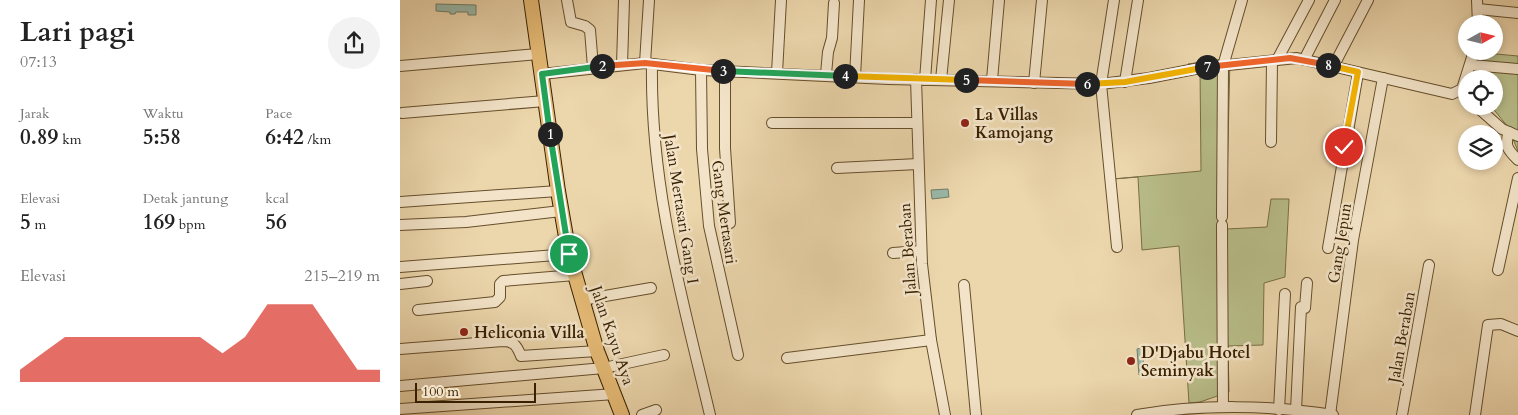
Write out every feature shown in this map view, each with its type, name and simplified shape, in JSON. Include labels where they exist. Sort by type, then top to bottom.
[{"type":"main road","name":"Jalan Kayu Aya","points":[[531,0],[558,191],[569,254],[597,351],[622,415]]},
{"type":"street","points":[[567,0],[571,22],[585,26],[590,30],[593,67]]},
{"type":"street","points":[[622,65],[624,0]]},
{"type":"street","name":"Jalan Mertasari Gang I","points":[[649,0],[648,63],[654,140],[669,247],[710,415]]},
{"type":"street","points":[[777,73],[781,0]]},
{"type":"street","points":[[854,77],[859,0]]},
{"type":"street","name":"Jalan Beraban","points":[[931,0],[916,123],[921,251],[931,340],[945,415]]},
{"type":"street","points":[[941,80],[949,0]]},
{"type":"street","points":[[992,80],[999,0]]},
{"type":"street","points":[[1034,83],[1042,0]]},
{"type":"street","points":[[1114,0],[1101,84],[1117,248]]},
{"type":"street","points":[[1125,82],[1138,0]]},
{"type":"street","points":[[1223,407],[1223,66],[1242,0]]},
{"type":"street","points":[[1271,142],[1274,60],[1309,0]]},
{"type":"street","points":[[1304,60],[1335,0]]},
{"type":"street","points":[[1333,67],[1368,0]]},
{"type":"street","points":[[826,74],[828,52],[832,38],[834,3]]},
{"type":"street","points":[[1478,5],[1518,13]]},
{"type":"street","points":[[400,66],[538,54]]},
{"type":"street","points":[[542,74],[593,67],[648,63],[701,70],[826,74],[920,80],[992,80],[1101,84],[1125,82],[1223,66],[1274,60],[1304,60],[1449,94],[1458,93]]},
{"type":"street","points":[[1470,70],[1472,60]]},
{"type":"street","points":[[1471,65],[1518,69]]},
{"type":"street","name":"Gang Mertasari","points":[[701,70],[702,149],[709,226],[738,355]]},
{"type":"street","points":[[725,71],[725,148],[730,223]]},
{"type":"street","points":[[1328,248],[1358,72]]},
{"type":"street","name":"Gang Jepun","points":[[1328,415],[1353,240],[1383,78]]},
{"type":"street","points":[[402,113],[545,101]]},
{"type":"street","points":[[1487,115],[1502,128],[1514,134],[1506,142],[1508,150],[1518,160]]},
{"type":"street","points":[[772,123],[916,123]]},
{"type":"street","points":[[837,168],[918,164]]},
{"type":"street","points":[[1498,270],[1518,178]]},
{"type":"street","points":[[400,202],[558,191]]},
{"type":"street","points":[[400,225],[466,222],[561,211]]},
{"type":"street","points":[[893,253],[921,251]]},
{"type":"street","points":[[400,267],[569,254]]},
{"type":"street","name":"Jalan Beraban","points":[[1402,415],[1429,266]]},
{"type":"street","points":[[418,310],[494,302],[500,297],[500,284],[504,281],[574,274]]},
{"type":"street","points":[[400,284],[427,281]]},
{"type":"street","points":[[1304,328],[1307,283]]},
{"type":"street","points":[[964,285],[976,415]]},
{"type":"street","points":[[582,300],[651,288]]},
{"type":"street","points":[[1279,410],[1285,294]]},
{"type":"street","points":[[1296,410],[1301,307],[1305,308]]},
{"type":"street","points":[[1475,415],[1488,326],[1501,324],[1518,331]]},
{"type":"street","points":[[787,358],[931,340]]},
{"type":"street","points":[[400,349],[511,341],[516,345],[521,356],[597,351]]},
{"type":"street","points":[[400,386],[604,368],[664,355]]},
{"type":"street","points":[[400,408],[615,394]]},
{"type":"street","points":[[1137,415],[1185,413],[1223,407],[1296,410],[1328,415]]},
{"type":"street","points":[[642,415],[656,410]]},
{"type":"green space","points":[[1503,55],[1518,56],[1518,151],[1508,127],[1498,115],[1503,115],[1503,70],[1469,70],[1472,60],[1503,60]]},
{"type":"green space","points":[[1230,58],[1226,229],[1267,227],[1271,199],[1289,199],[1285,277],[1264,283],[1263,345],[1228,346],[1229,392],[1200,402],[1189,403],[1179,246],[1142,250],[1138,177],[1113,179],[1201,171],[1200,68],[1188,64]]},
{"type":"shaded area","points":[[436,4],[476,5],[476,15],[468,15],[468,12],[450,14],[450,12],[436,11]]},
{"type":"shaded area","points":[[948,189],[949,197],[932,199],[931,190]]},
{"type":"shaded area","points":[[1142,348],[1145,374],[1139,375],[1137,349]]},
{"type":"place","name":"La Villas Kamojang","points":[[965,123]]},
{"type":"place","name":"Heliconia Villa","points":[[464,332]]},
{"type":"place","name":"D'Djabu Hotel Seminyak","points":[[1131,361]]},
{"type":"route","points":[[569,254],[558,191],[542,74],[593,67],[645,63],[701,70],[804,73],[888,79],[1101,84],[1125,82],[1200,68],[1297,58],[1358,72],[1344,147]]}]
